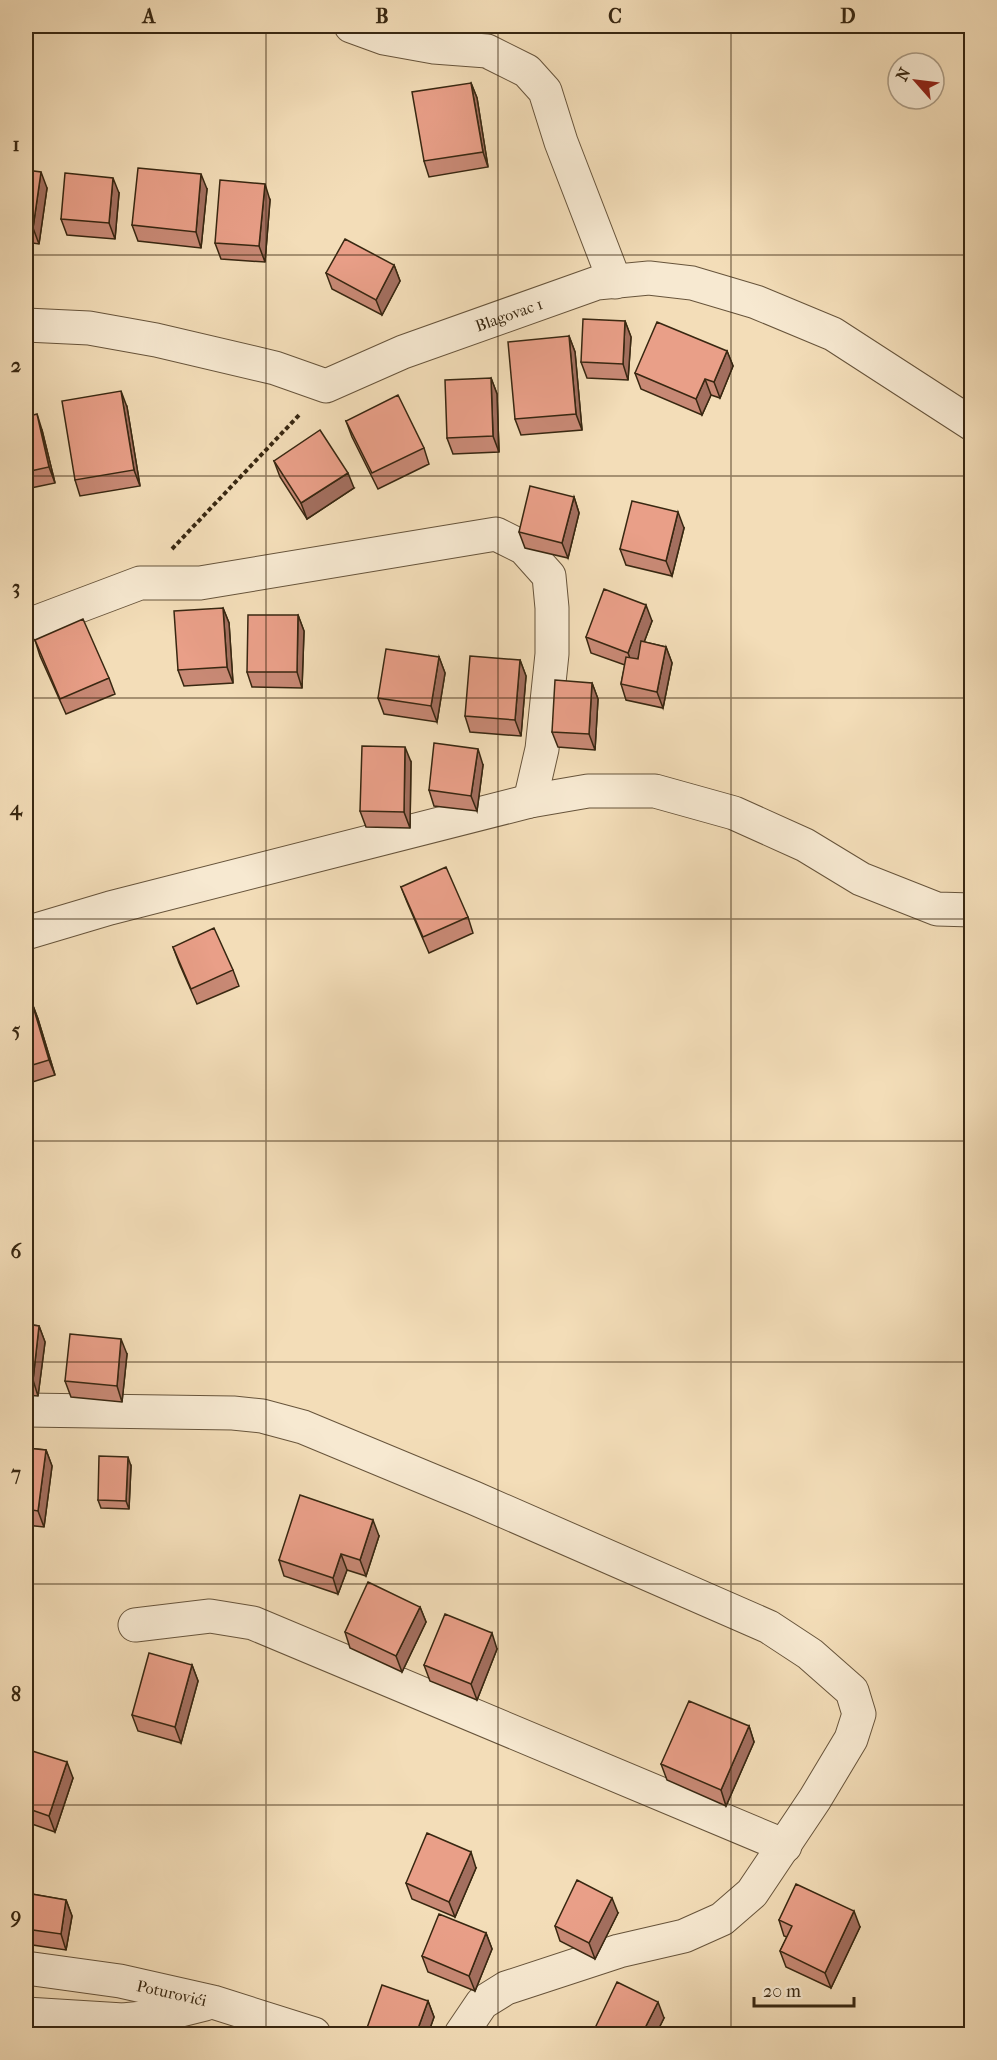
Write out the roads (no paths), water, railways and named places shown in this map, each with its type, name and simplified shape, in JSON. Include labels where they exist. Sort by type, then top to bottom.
[{"type":"street","points":[[351,26],[384,38],[434,47],[487,51],[527,71],[545,91],[561,142],[615,282]]},
{"type":"street","name":"Blagovac 1","points":[[26,325],[89,328],[156,340],[276,368],[326,386],[403,352],[597,283],[650,278],[692,283],[756,302],[833,334],[972,424]]},
{"type":"street","points":[[26,626],[140,583],[200,583],[496,534],[524,548],[549,576],[552,654],[542,749],[530,801]]},
{"type":"street","points":[[26,933],[110,908],[530,801],[588,791],[655,791],[734,813],[805,845],[861,879],[937,909],[972,910]]},
{"type":"street","points":[[26,1410],[232,1413],[262,1416],[303,1427],[474,1498],[769,1627],[810,1654],[852,1691],[859,1714],[851,1739],[752,1893],[722,1919],[684,1936],[619,1951],[506,1988],[482,2003],[461,2034]]},
{"type":"street","points":[[135,1625],[210,1616],[253,1623],[784,1846]]},
{"type":"street","name":"Poturovići","points":[[26,1968],[120,1981],[213,2002],[314,2034]]},
{"type":"street","points":[[26,2014],[123,2020],[153,2016],[213,2002]]}]
